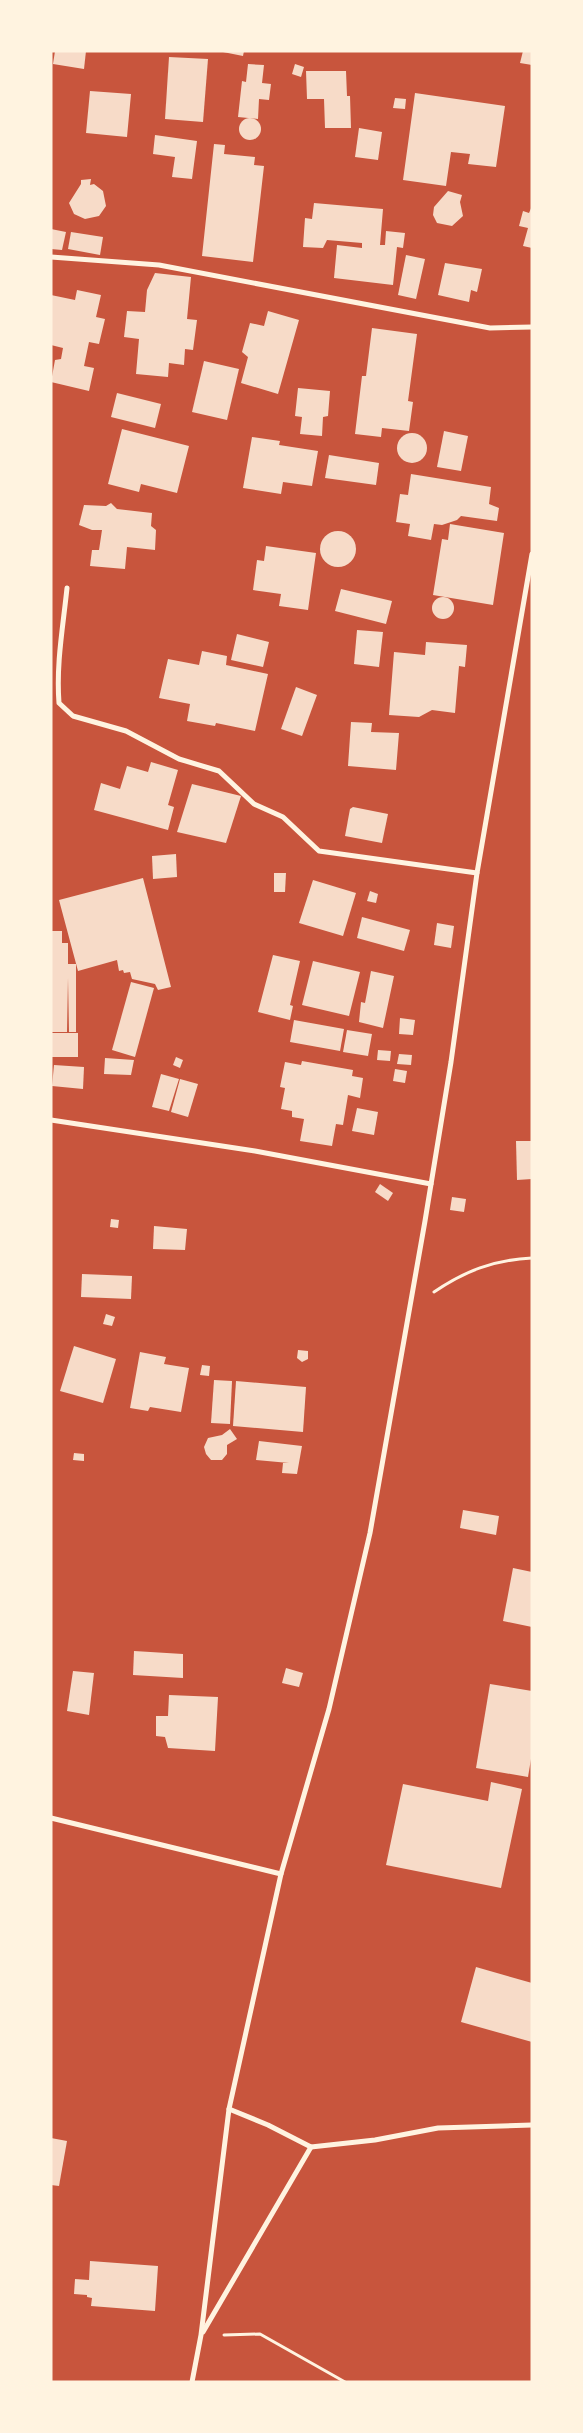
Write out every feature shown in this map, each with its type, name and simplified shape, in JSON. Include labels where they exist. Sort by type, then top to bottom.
[{"type":"street","points":[[51,257],[159,265],[490,328],[532,327]]},
{"type":"street","points":[[192,2382],[201,2335],[229,2109],[281,1874],[329,1709],[370,1533],[431,1184],[477,873],[532,554]]},
{"type":"street","points":[[67,588],[58,654],[57,682],[59,703],[73,716],[126,731],[179,759],[219,771],[254,804],[284,817],[319,851],[477,873]]},
{"type":"street","points":[[51,1120],[255,1151],[431,1184]]},
{"type":"street","points":[[51,1818],[281,1874]]},
{"type":"street","points":[[229,2109],[268,2125],[311,2148],[375,2140],[438,2128],[532,2125]]},
{"type":"street","points":[[201,2335],[311,2148]]},
{"type":"path","points":[[410,1307],[459,1275],[500,1262],[532,1258]]},
{"type":"path","points":[[201,2335],[260,2334],[345,2382]]},
{"type":"building","points":[[55,51],[86,51],[84,69],[53,64]]},
{"type":"building","points":[[218,51],[244,51],[243,56]]},
{"type":"building","points":[[523,51],[532,51],[532,65],[520,63]]},
{"type":"building","points":[[169,57],[208,59],[203,122],[165,119]]},
{"type":"building","points":[[248,64],[264,65],[262,83],[271,84],[269,100],[259,99],[258,119],[238,117],[242,81],[246,82]]},
{"type":"building","points":[[295,64],[304,67],[301,77],[292,74]]},
{"type":"building","points":[[306,71],[346,71],[347,96],[350,96],[351,128],[325,128],[324,99],[307,99]]},
{"type":"building","points":[[90,91],[131,94],[127,137],[86,133]]},
{"type":"building","points":[[415,93],[505,106],[496,167],[468,164],[470,154],[451,152],[446,186],[403,180]]},
{"type":"building","points":[[395,98],[406,99],[405,109],[393,108]]},
{"type":"building","points":[[250,118],[260,125],[261,129],[254,139],[250,140],[240,133],[239,129],[246,119]]},
{"type":"building","points":[[359,128],[382,132],[378,160],[355,157]]},
{"type":"building","points":[[155,135],[197,141],[192,179],[172,177],[175,157],[153,154]]},
{"type":"building","points":[[214,144],[225,145],[224,154],[255,157],[254,165],[264,166],[253,262],[202,256]]},
{"type":"building","points":[[91,179],[90,185],[94,184],[103,191],[106,206],[99,216],[85,219],[74,214],[69,203],[81,184],[81,180]]},
{"type":"building","points":[[448,191],[462,195],[460,202],[463,216],[452,226],[437,223],[433,215],[434,207]]},
{"type":"building","points":[[314,203],[383,209],[380,245],[385,245],[386,231],[405,233],[403,248],[397,247],[393,285],[334,278],[337,245],[362,248],[362,243],[327,240],[323,248],[303,247],[305,218],[312,219]]},
{"type":"building","points":[[532,206],[532,248],[523,246],[528,228],[519,226],[523,211],[529,213]]},
{"type":"building","points":[[51,229],[66,232],[62,250],[51,249]]},
{"type":"building","points":[[71,232],[103,237],[100,255],[68,249]]},
{"type":"building","points":[[406,255],[425,259],[416,299],[398,295]]},
{"type":"building","points":[[445,263],[482,269],[477,292],[471,290],[469,302],[438,295]]},
{"type":"building","points":[[155,273],[191,277],[187,319],[197,320],[193,350],[185,349],[184,365],[169,363],[168,377],[136,374],[139,339],[124,337],[127,311],[145,312],[147,290]]},
{"type":"building","points":[[77,290],[101,295],[96,317],[105,319],[99,344],[89,342],[84,366],[94,368],[89,391],[51,382],[55,360],[61,359],[63,348],[51,345],[51,295],[75,300]]},
{"type":"building","points":[[268,311],[299,320],[278,394],[241,383],[248,357],[242,352],[250,323],[264,326]]},
{"type":"building","points":[[372,328],[417,334],[408,401],[413,402],[409,431],[382,428],[381,437],[355,434],[362,376],[366,376]]},
{"type":"building","points":[[204,361],[239,369],[227,420],[192,412]]},
{"type":"building","points":[[298,388],[330,391],[328,416],[323,417],[322,436],[300,434],[302,417],[295,416]]},
{"type":"building","points":[[117,393],[161,404],[155,428],[111,417]]},
{"type":"building","points":[[122,429],[189,446],[177,493],[141,484],[139,492],[108,484]]},
{"type":"building","points":[[444,431],[468,436],[461,471],[437,467]]},
{"type":"building","points":[[412,433],[423,437],[427,448],[423,459],[412,463],[401,459],[397,448],[401,437]]},
{"type":"building","points":[[252,437],[280,441],[279,445],[318,451],[312,486],[283,482],[281,494],[243,488]]},
{"type":"building","points":[[329,455],[379,463],[376,485],[325,478]]},
{"type":"building","points":[[411,474],[491,487],[489,504],[499,508],[497,521],[461,516],[457,520],[442,525],[434,524],[431,540],[408,536],[410,524],[396,522],[400,494],[408,495]]},
{"type":"building","points":[[111,503],[117,509],[152,513],[151,526],[156,530],[155,550],[127,547],[125,569],[90,566],[92,550],[99,550],[102,530],[92,530],[79,525],[84,505],[106,506]]},
{"type":"building","points":[[450,524],[504,533],[493,605],[433,595],[442,539],[448,540]]},
{"type":"building","points":[[338,531],[350,537],[356,549],[350,561],[338,567],[326,561],[320,549],[326,537]]},
{"type":"building","points":[[266,546],[316,553],[308,610],[279,606],[281,594],[253,590],[257,560],[264,561]]},
{"type":"building","points":[[341,589],[392,601],[386,624],[335,611]]},
{"type":"building","points":[[443,597],[453,604],[454,608],[447,618],[443,619],[433,612],[432,608],[439,598]]},
{"type":"building","points":[[357,630],[383,632],[379,667],[354,664]]},
{"type":"building","points":[[237,634],[269,642],[263,667],[231,660]]},
{"type":"building","points":[[426,642],[467,645],[465,667],[459,666],[455,713],[432,710],[419,717],[389,715],[394,652],[425,655]]},
{"type":"building","points":[[202,651],[227,656],[226,665],[268,674],[255,731],[216,723],[215,726],[187,721],[190,704],[159,698],[168,659],[199,665]]},
{"type":"building","points":[[296,687],[317,695],[302,736],[281,729]]},
{"type":"building","points":[[351,722],[372,723],[371,732],[399,733],[396,770],[348,766]]},
{"type":"building","points":[[151,762],[178,770],[168,805],[174,807],[168,830],[94,810],[101,783],[120,789],[127,766],[148,772]]},
{"type":"building","points":[[192,784],[241,796],[226,843],[177,832]]},
{"type":"building","points":[[353,807],[388,814],[382,843],[345,836],[350,809]]},
{"type":"building","points":[[176,854],[177,877],[153,879],[152,856]]},
{"type":"building","points":[[274,873],[286,873],[285,892],[274,892]]},
{"type":"building","points":[[143,878],[171,987],[158,990],[155,984],[132,979],[130,972],[124,973],[123,970],[119,971],[117,960],[78,971],[59,900]]},
{"type":"building","points":[[313,880],[356,893],[343,936],[299,923]]},
{"type":"building","points":[[370,891],[378,894],[376,903],[367,901]]},
{"type":"building","points":[[362,917],[410,930],[404,951],[357,938]]},
{"type":"building","points":[[437,923],[454,926],[451,948],[434,945]]},
{"type":"building","points":[[52,931],[62,931],[62,943],[68,943],[68,964],[76,964],[76,1032],[69,1032],[68,978],[67,1032],[51,1032]]},
{"type":"building","points":[[273,955],[300,961],[290,1005],[293,1006],[290,1020],[258,1012]]},
{"type":"building","points":[[313,961],[360,972],[349,1016],[302,1005]]},
{"type":"building","points":[[371,971],[394,976],[383,1028],[359,1022],[361,1002],[365,1003]]},
{"type":"building","points":[[131,982],[154,988],[135,1057],[112,1050]]},
{"type":"building","points":[[400,1018],[415,1020],[413,1035],[399,1034]]},
{"type":"building","points":[[294,1020],[344,1029],[340,1051],[290,1042]]},
{"type":"building","points":[[347,1030],[372,1034],[368,1056],[343,1052]]},
{"type":"building","points":[[51,1033],[78,1033],[78,1057],[51,1057]]},
{"type":"building","points":[[378,1050],[391,1051],[390,1061],[377,1060]]},
{"type":"building","points":[[399,1054],[412,1055],[411,1065],[397,1064]]},
{"type":"building","points":[[176,1057],[183,1060],[180,1068],[173,1065]]},
{"type":"building","points":[[105,1058],[134,1060],[131,1075],[104,1074]]},
{"type":"building","points":[[302,1061],[353,1070],[352,1076],[363,1078],[360,1098],[348,1095],[343,1125],[336,1124],[332,1146],[300,1141],[304,1119],[292,1117],[292,1111],[281,1109],[285,1088],[280,1087],[285,1062],[301,1065]]},
{"type":"building","points":[[54,1065],[84,1067],[83,1089],[52,1086]]},
{"type":"building","points":[[395,1069],[407,1071],[405,1083],[393,1081]]},
{"type":"building","points":[[161,1074],[179,1079],[169,1111],[152,1107]]},
{"type":"building","points":[[180,1079],[198,1084],[188,1117],[171,1112]]},
{"type":"building","points":[[357,1108],[378,1112],[374,1135],[352,1131]]},
{"type":"building","points":[[516,1141],[532,1141],[532,1179],[517,1180]]},
{"type":"building","points":[[380,1184],[393,1193],[388,1201],[375,1192]]},
{"type":"building","points":[[452,1197],[466,1199],[464,1212],[450,1210]]},
{"type":"building","points":[[111,1219],[119,1220],[118,1228],[110,1227]]},
{"type":"building","points":[[154,1226],[187,1229],[185,1250],[153,1249]]},
{"type":"building","points":[[82,1274],[132,1276],[131,1299],[81,1297]]},
{"type":"building","points":[[106,1314],[115,1317],[112,1326],[103,1324]]},
{"type":"building","points":[[74,1346],[116,1359],[103,1403],[60,1391]]},
{"type":"building","points":[[298,1350],[308,1351],[308,1359],[302,1362],[297,1358]]},
{"type":"building","points":[[140,1352],[166,1357],[164,1364],[189,1368],[181,1412],[150,1407],[148,1411],[130,1408]]},
{"type":"building","points":[[202,1365],[210,1366],[209,1376],[200,1375]]},
{"type":"building","points":[[214,1380],[232,1381],[230,1424],[211,1423]]},
{"type":"building","points":[[236,1381],[306,1387],[303,1432],[233,1426]]},
{"type":"building","points":[[230,1429],[237,1439],[227,1445],[227,1454],[222,1460],[211,1460],[206,1454],[204,1447],[208,1438],[222,1435]]},
{"type":"building","points":[[259,1441],[302,1446],[297,1474],[282,1473],[283,1463],[289,1463],[256,1460]]},
{"type":"building","points":[[74,1453],[84,1454],[84,1461],[73,1460]]},
{"type":"building","points":[[463,1510],[499,1516],[496,1535],[460,1528]]},
{"type":"building","points":[[513,1568],[532,1572],[532,1627],[503,1621]]},
{"type":"building","points":[[134,1651],[183,1654],[183,1678],[133,1675]]},
{"type":"building","points":[[286,1668],[303,1673],[299,1687],[282,1683]]},
{"type":"building","points":[[73,1671],[94,1673],[89,1715],[67,1711]]},
{"type":"building","points":[[490,1684],[532,1691],[532,1753],[528,1777],[476,1768]]},
{"type":"building","points":[[169,1695],[218,1697],[215,1751],[168,1748],[165,1737],[156,1736],[156,1716],[168,1716]]},
{"type":"building","points":[[491,1782],[522,1789],[501,1888],[386,1865],[403,1784],[488,1801]]},
{"type":"building","points":[[476,1967],[532,1983],[532,2042],[461,2022]]},
{"type":"building","points":[[51,2138],[67,2141],[59,2186],[51,2185]]},
{"type":"building","points":[[90,2261],[158,2266],[155,2311],[91,2306],[92,2298],[87,2297],[87,2295],[74,2294],[75,2279],[89,2280]]}]
